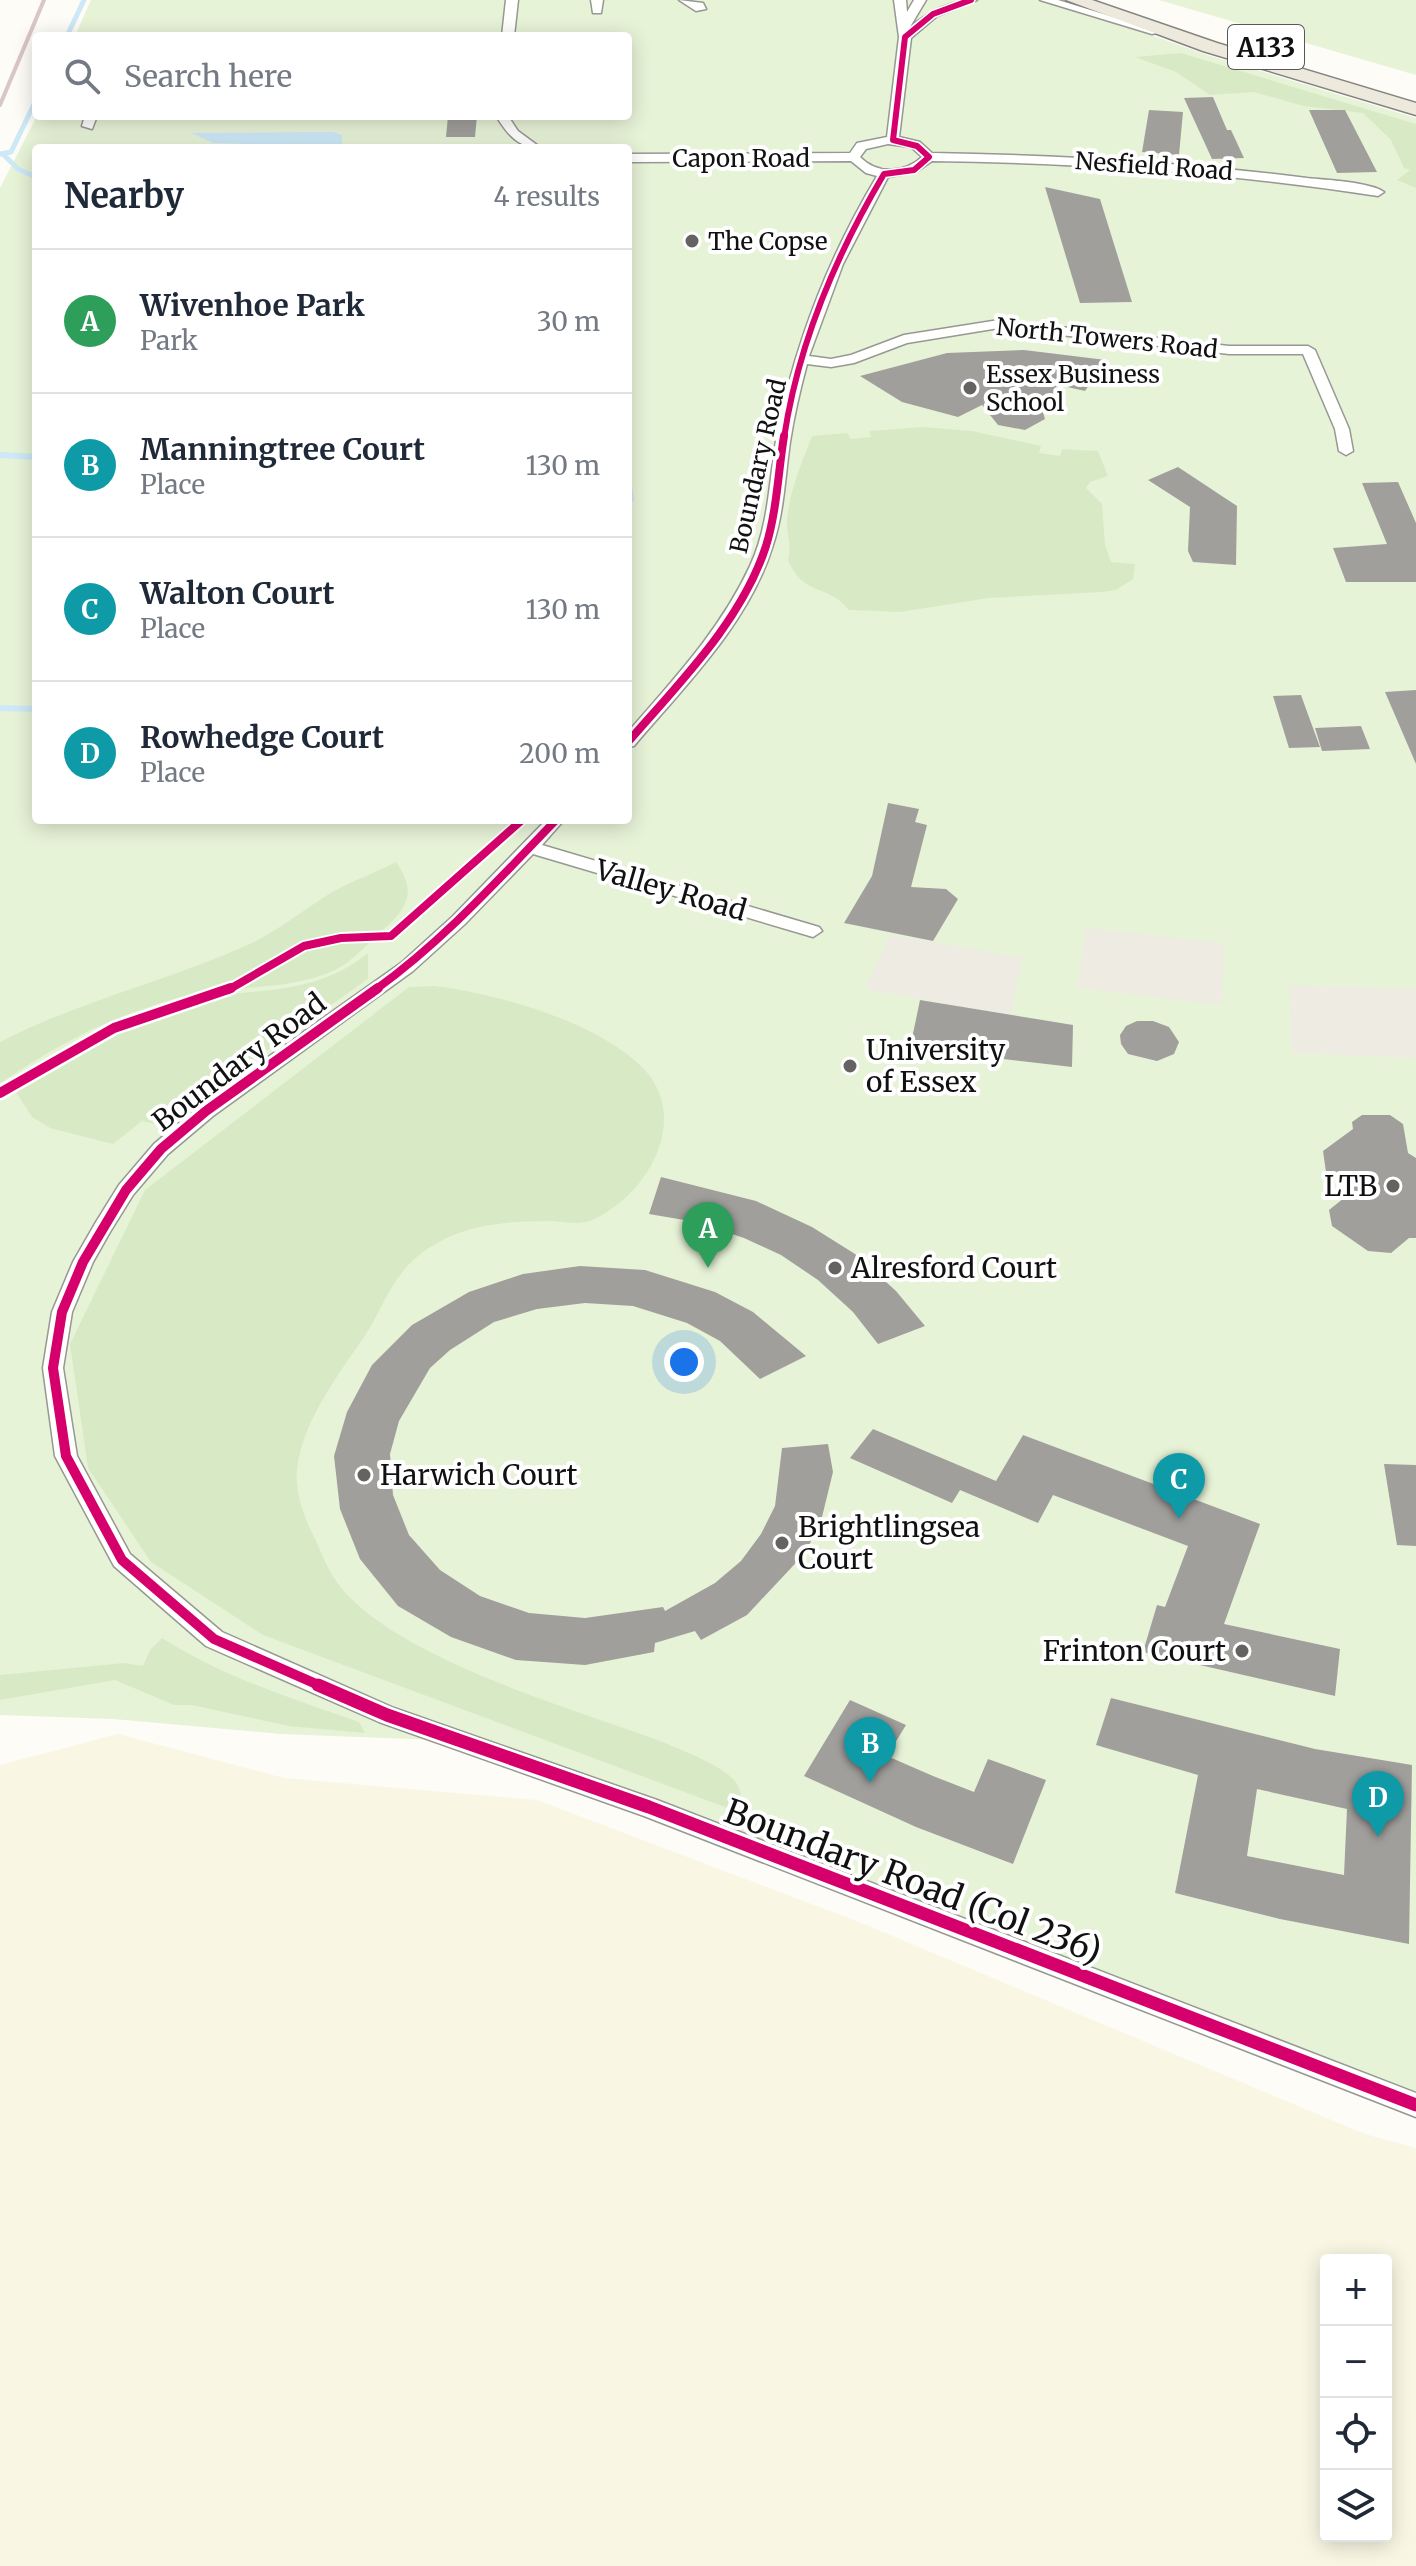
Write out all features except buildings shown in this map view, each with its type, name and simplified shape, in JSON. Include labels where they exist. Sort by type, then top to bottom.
[{"type":"main road","name":"A133","points":[[1075,0],[1210,47],[1416,109]]},
{"type":"main road","name":"A133","points":[[1117,0],[1232,38],[1416,88]]},
{"type":"street","points":[[508,32],[512,0]]},
{"type":"street","points":[[685,0],[695,2],[700,9]]},
{"type":"street","points":[[893,140],[905,32],[900,6],[907,0]]},
{"type":"street","points":[[905,32],[920,0]]},
{"type":"street","points":[[905,32],[933,14],[971,0]]},
{"type":"street","points":[[1046,0],[1210,47]]},
{"type":"street","points":[[505,120],[514,134],[529,144]]},
{"type":"street","points":[[893,140],[917,146],[929,157],[914,170],[884,174],[862,167],[854,157],[861,146],[893,140]]},
{"type":"street","name":"Nesfield Road","points":[[929,157],[1100,156],[1313,181],[1378,192]]},
{"type":"street","name":"Capon Road","points":[[632,158],[681,162],[854,157]]},
{"type":"street","points":[[1313,181],[1317,165]]},
{"type":"street","name":"Boundary Road","points":[[632,737],[709,649],[758,565],[773,515],[785,427],[804,360],[836,267],[884,174]]},
{"type":"street","name":"North Towers Road","points":[[804,360],[831,363],[854,359],[904,339],[999,324],[1229,350],[1308,350],[1342,429],[1346,451]]},
{"type":"street","name":"Boundary Road","points":[[387,1715],[214,1639],[122,1560],[66,1456],[53,1368],[62,1312],[83,1262],[103,1227],[126,1190],[161,1149],[206,1111],[407,967],[552,824]]},
{"type":"street","name":"Valley Road","points":[[530,847],[813,931]]},
{"type":"street","name":"Boundary Road (Col 236)","points":[[387,1715],[649,1807],[1416,2105]]},
{"type":"shaded area","points":[[1086,928],[1224,943],[1222,1005],[1077,988]]},
{"type":"shaded area","points":[[890,934],[1023,958],[1010,1015],[865,989]]},
{"type":"shaded area","points":[[1289,985],[1416,989],[1416,1058],[1292,1053]]},
{"type":"shaded area","points":[[118,1734],[284,1778],[537,1800],[859,1922],[1365,2134],[1416,2148],[1416,2566],[0,2566],[0,1765]]},
{"type":"green space","name":"University of Essex","points":[[91,0],[1054,0],[1204,54],[1416,118],[1416,2105],[464,1741],[281,1734],[113,1719],[0,1715],[0,188],[35,120],[632,120],[632,32],[77,32]]},
{"type":"green space","points":[[1159,0],[1416,0],[1416,75]]},
{"type":"green space","points":[[1181,53],[1416,124],[1416,188],[1397,180],[1410,170],[1404,168],[1391,140],[1363,113],[1303,106],[1254,92],[1210,95],[1176,72],[1135,57]]},
{"type":"green space","points":[[924,427],[972,431],[1041,446],[1039,453],[1060,456],[1062,449],[1098,451],[1108,476],[1090,482],[1086,488],[1102,504],[1105,544],[1111,562],[1135,564],[1133,579],[1116,590],[1103,592],[989,598],[900,612],[849,610],[832,596],[801,580],[788,560],[787,523],[793,490],[812,436],[848,433],[850,439],[871,437],[869,431]]},
{"type":"green space","points":[[396,862],[408,891],[404,906],[392,921],[337,969],[305,980],[199,993],[152,1006],[89,1031],[0,1083],[0,1042],[62,1014],[252,943],[332,892]]},
{"type":"green space","points":[[368,953],[368,979],[161,1125],[142,1121],[113,1144],[50,1128],[32,1117],[10,1083],[77,1043],[149,1011],[200,998],[308,983],[348,967]]},
{"type":"green space","points":[[435,986],[516,1003],[573,1023],[599,1036],[642,1067],[657,1087],[663,1109],[663,1131],[657,1154],[630,1193],[612,1209],[592,1220],[575,1223],[513,1222],[480,1227],[448,1237],[409,1264],[395,1282],[309,1427],[297,1472],[303,1511],[334,1578],[357,1604],[389,1629],[472,1672],[658,1740],[715,1766],[738,1786],[741,1813],[263,1635],[151,1562],[88,1468],[70,1344],[145,1190],[409,987]]},
{"type":"green space","points":[[162,1638],[233,1675],[359,1722],[365,1733],[288,1726],[192,1705],[174,1705],[115,1680],[0,1700],[0,1675],[124,1663],[143,1666],[150,1650]]},
{"type":"water","points":[[333,132],[342,135],[342,144],[213,143],[191,133]]},
{"type":"waterway","points":[[69,32],[84,0]]},
{"type":"waterway","points":[[0,154],[11,152],[32,108]]},
{"type":"waterway","points":[[3,154],[18,169],[32,175]]},
{"type":"waterway","points":[[0,455],[32,457]]},
{"type":"waterway","points":[[0,708],[32,709]]},
{"type":"railway","points":[[0,105],[44,0]]},
{"type":"cycle path","points":[[632,737],[682,679],[731,614],[765,550],[792,396],[811,329],[851,233],[884,174],[914,170],[929,157],[917,146],[893,140],[905,37],[933,14],[971,0]]},
{"type":"cycle path","points":[[0,1093],[114,1028],[224,992],[304,946],[341,938],[391,936],[517,824]]},
{"type":"cycle path","points":[[552,824],[459,920],[407,967],[206,1111],[161,1149],[126,1190],[103,1227],[83,1262],[62,1312],[53,1368],[66,1456],[122,1560],[214,1639],[387,1715],[649,1807],[1416,2105]]},
{"type":"place","name":"The Copse","points":[[692,241]]},
{"type":"place","name":"Essex Business School","points":[[970,388]]},
{"type":"place","name":"University of Essex","points":[[850,1066]]},
{"type":"place","name":"LTB","points":[[1393,1186]]},
{"type":"place","name":"Wivenhoe Park","points":[[708,1268]]},
{"type":"place","name":"Alresford Court","points":[[835,1268]]},
{"type":"place","name":"Harwich Court","points":[[364,1475]]},
{"type":"place","name":"Walton Court","points":[[1179,1519]]},
{"type":"place","name":"Brightlingsea Court","points":[[782,1543]]},
{"type":"place","name":"Frinton Court","points":[[1242,1651]]},
{"type":"place","name":"Manningtree Court","points":[[870,1783]]},
{"type":"place","name":"Rowhedge Court","points":[[1378,1837]]}]
